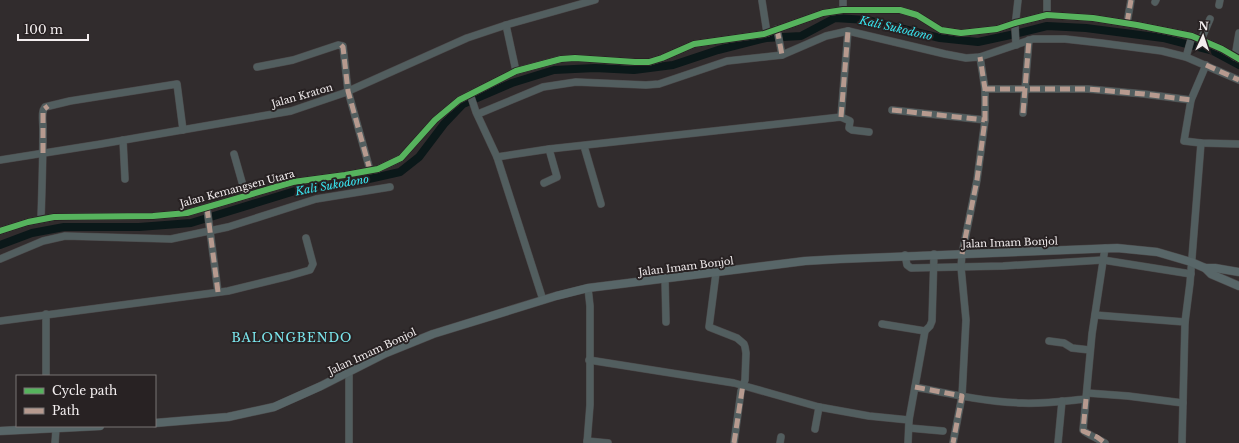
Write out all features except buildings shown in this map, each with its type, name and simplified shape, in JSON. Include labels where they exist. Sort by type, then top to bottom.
[{"type":"main road","name":"Jalan Imam Bonjol","points":[[156,423],[228,417],[274,407],[298,397],[398,348],[433,334],[543,300],[588,288],[805,262],[934,254],[1105,248],[1137,249],[1157,252],[1191,262],[1205,268],[1239,272]]},
{"type":"main road","points":[[1205,268],[1211,274],[1239,286]]},
{"type":"main road","points":[[0,432],[46,428],[56,429],[85,427]]},
{"type":"street","name":"Jalan Kraton","points":[[0,160],[290,111],[348,91],[447,47],[506,25],[595,0]]},
{"type":"street","points":[[843,0],[843,10]]},
{"type":"street","points":[[1016,43],[1015,25],[1018,0]]},
{"type":"street","points":[[1047,0],[1047,15]]},
{"type":"street","points":[[1127,23],[1131,0]]},
{"type":"street","points":[[762,1],[767,33]]},
{"type":"street","name":"Jalan Kemangsen Utara","points":[[0,231],[41,219],[65,216],[167,216],[207,210],[246,196],[293,182],[382,167],[398,160],[440,115],[459,100],[471,96],[516,71],[561,59],[575,58],[649,62],[702,42],[778,32],[817,14],[843,10],[906,11],[917,15],[938,28],[950,32],[961,33],[997,29],[1047,15],[1093,18],[1127,23],[1201,40],[1237,58]]},
{"type":"street","points":[[1201,40],[1210,19]]},
{"type":"street","points":[[506,25],[516,71]]},
{"type":"street","points":[[841,117],[848,31]]},
{"type":"street","points":[[477,113],[537,89],[560,84],[590,82],[656,84],[682,77],[727,60],[781,53],[826,36],[848,31],[961,57],[980,57],[1016,43],[1029,40],[1065,39],[1102,43],[1187,55],[1239,80]]},
{"type":"street","points":[[778,32],[781,53]]},
{"type":"street","points":[[1237,58],[1239,34]]},
{"type":"street","points":[[1187,55],[1192,38]]},
{"type":"street","points":[[1023,113],[1029,40]]},
{"type":"street","points":[[257,67],[293,60],[341,45],[343,47],[348,91],[370,170]]},
{"type":"street","points":[[953,443],[962,396],[966,320],[961,267],[966,254],[985,120],[985,89],[980,57]]},
{"type":"street","points":[[1206,65],[1192,100],[1184,140],[1187,142],[1239,144]]},
{"type":"street","points":[[41,219],[44,108],[92,98],[178,84],[183,130]]},
{"type":"street","points":[[985,89],[1088,89],[1192,100]]},
{"type":"street","points":[[471,96],[497,157],[543,300]]},
{"type":"street","points":[[892,110],[985,120]]},
{"type":"street","points":[[497,157],[549,149],[841,117],[850,121],[849,128],[852,130],[869,132]]},
{"type":"street","points":[[123,140],[125,179]]},
{"type":"street","points":[[1182,443],[1185,322],[1191,274],[1201,143]]},
{"type":"street","points":[[584,146],[601,204]]},
{"type":"street","points":[[544,183],[557,177],[549,149]]},
{"type":"street","points":[[234,154],[246,196]]},
{"type":"street","points":[[0,259],[43,241],[65,236],[113,236],[166,239],[210,228],[218,230],[316,200],[390,187]]},
{"type":"street","points":[[207,210],[218,292]]},
{"type":"street","points":[[0,321],[218,292],[289,276],[310,270],[313,264],[306,238]]},
{"type":"street","points":[[1105,248],[1090,350],[1083,431],[1097,437],[1105,443]]},
{"type":"street","points":[[908,443],[909,420],[925,331],[930,326],[932,321],[934,254]]},
{"type":"street","points":[[966,254],[970,267]]},
{"type":"street","points":[[905,256],[907,266],[910,268],[970,267],[1103,260],[1191,274]]},
{"type":"street","points":[[716,273],[709,327],[737,338],[744,344],[746,353],[745,380],[742,384],[734,443]]},
{"type":"street","points":[[665,279],[666,322]]},
{"type":"street","points":[[588,288],[590,306],[590,405],[587,442],[608,443]]},
{"type":"street","points":[[46,314],[46,375]]},
{"type":"street","points":[[1095,315],[1185,322]]},
{"type":"street","points":[[882,324],[925,331]]},
{"type":"street","points":[[1049,341],[1066,344],[1072,348],[1090,350]]},
{"type":"street","points":[[589,360],[742,384],[819,408],[869,416],[909,420]]},
{"type":"street","points":[[349,372],[349,443]]},
{"type":"street","points":[[915,387],[962,396],[1021,403],[1062,401],[1086,396],[1128,396],[1184,403]]},
{"type":"street","points":[[1058,443],[1062,401]]},
{"type":"street","points":[[815,429],[819,408]]},
{"type":"street","points":[[909,428],[943,431]]},
{"type":"street","points":[[55,443],[56,429]]},
{"type":"waterway","name":"Kali Sukodono","points":[[0,245],[32,233],[64,227],[139,227],[191,223],[295,191],[360,181],[400,172],[419,157],[444,124],[463,104],[512,83],[554,70],[595,68],[634,70],[673,65],[718,50],[766,38],[801,36],[835,18],[867,20],[940,38],[978,42],[1047,26],[1086,28],[1163,38],[1213,51],[1239,65]]},
{"type":"marked path","points":[[1127,23],[1131,0]]},
{"type":"marked path","points":[[777,29],[782,55]]},
{"type":"marked path","points":[[841,117],[848,31]]},
{"type":"marked path","points":[[1023,113],[1029,40]]},
{"type":"marked path","points":[[341,45],[343,47],[348,91],[370,170]]},
{"type":"marked path","points":[[962,254],[977,180],[985,120],[985,89],[980,57]]},
{"type":"marked path","points":[[1206,65],[1239,80]]},
{"type":"marked path","points":[[985,89],[1088,89],[1191,100]]},
{"type":"marked path","points":[[43,153],[43,110],[48,106]]},
{"type":"marked path","points":[[892,110],[985,120]]},
{"type":"marked path","points":[[207,208],[218,292]]},
{"type":"marked path","points":[[734,443],[743,384]]},
{"type":"marked path","points":[[915,387],[962,396],[953,443]]},
{"type":"marked path","points":[[1086,399],[1083,431],[1097,437],[1105,443]]},
{"type":"cycle path","points":[[0,231],[28,222],[54,217],[153,216],[187,213],[293,182],[378,169],[401,158],[435,120],[459,100],[516,71],[561,59],[575,58],[649,62],[694,44],[764,34],[823,13],[843,10],[900,10],[917,15],[941,30],[961,33],[997,29],[1047,15],[1093,18],[1192,36],[1222,49],[1239,59]]},
{"type":"district","name":"BALONGBENDO","points":[[292,338]]}]
